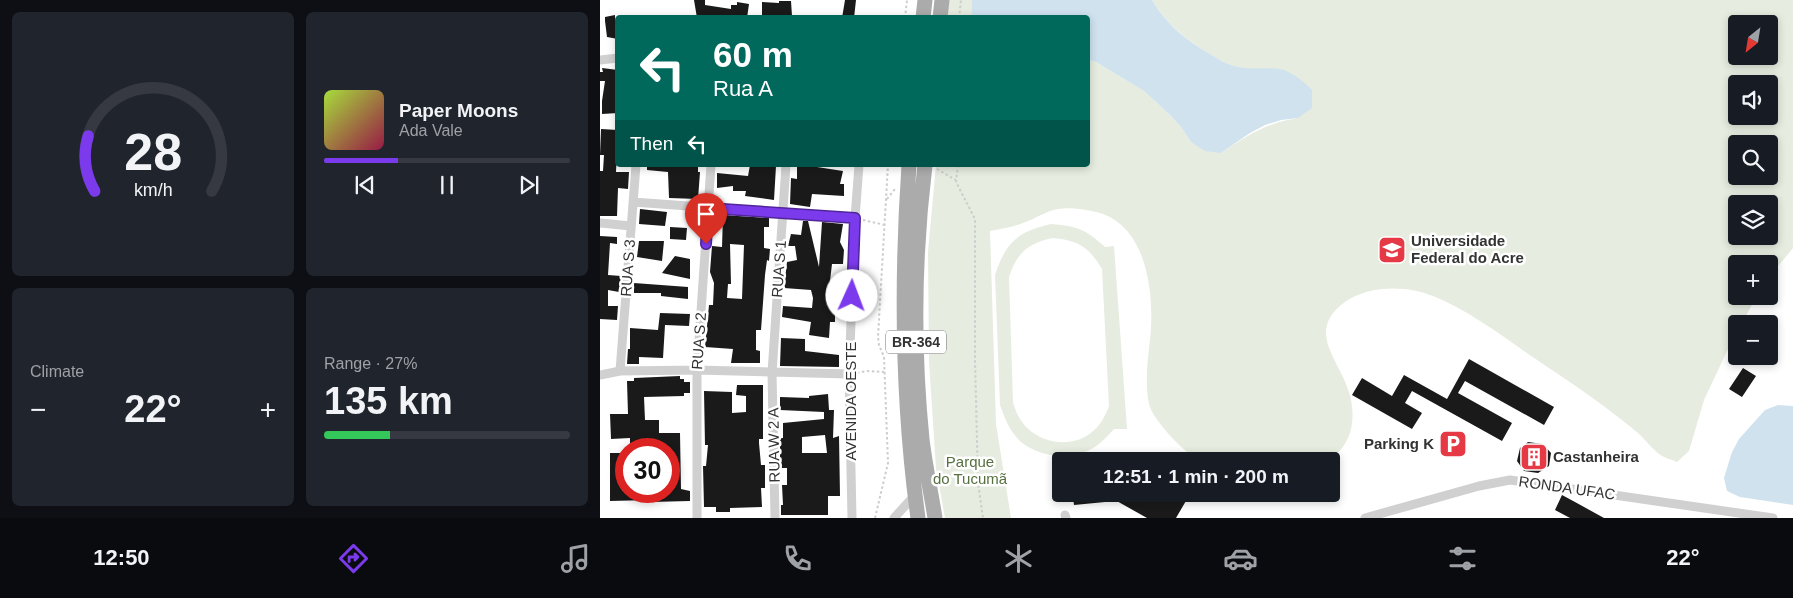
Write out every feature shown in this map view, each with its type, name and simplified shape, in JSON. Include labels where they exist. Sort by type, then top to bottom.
[{"type":"main road","points":[[923,15],[925,0]]},
{"type":"main road","points":[[940,15],[942,0]]},
{"type":"main road","name":"BR-364","points":[[909,167],[904,217],[903,306],[908,428],[918,518]]},
{"type":"main road","name":"BR-364","points":[[925,167],[918,254],[916,335],[922,439],[935,518]]},
{"type":"street","points":[[600,60],[615,58]]},
{"type":"street","name":"RUA S 3","points":[[620,370],[636,167]]},
{"type":"street","name":"RUA S 2","points":[[697,518],[697,370],[711,167]]},
{"type":"street","name":"RUA S 1","points":[[772,373],[786,167]]},
{"type":"street","name":"AVENIDA OESTE","points":[[852,518],[849,374],[855,218],[860,167]]},
{"type":"street","points":[[634,202],[855,218]]},
{"type":"street","points":[[600,222],[631,226]]},
{"type":"street","points":[[600,375],[620,370],[849,374]]},
{"type":"street","name":"RUA W 2 A","points":[[772,373],[775,518]]},
{"type":"street","name":"RONDA UFAC","points":[[1365,518],[1479,486],[1510,480],[1773,518]]},
{"type":"street","points":[[894,518],[915,495]]},
{"type":"street","points":[[692,518],[701,518]]},
{"type":"path","points":[[905,15],[907,0]]},
{"type":"path","points":[[959,15],[961,0]]},
{"type":"path","points":[[875,518],[888,463],[884,357],[878,337],[888,167]]},
{"type":"path","points":[[958,167],[956,182],[975,219],[975,368],[978,482],[983,518]]},
{"type":"path","points":[[855,218],[885,225]]},
{"type":"path","points":[[849,374],[868,371],[885,372]]},
{"type":"green space","points":[[949,0],[972,0],[971,15],[947,15]]},
{"type":"green space","name":"Universidade Federal do Acre","points":[[1152,0],[1793,0],[1793,248],[1778,266],[1778,255],[1728,255],[1728,305],[1752,305],[1746,315],[1728,315],[1728,349],[1704,400],[1689,451],[1677,462],[1663,457],[1635,430],[1581,389],[1480,321],[1457,307],[1423,292],[1388,288],[1354,296],[1333,313],[1327,324],[1328,346],[1349,392],[1352,407],[1350,433],[1344,446],[1338,452],[1187,452],[1163,428],[1156,419],[1149,404],[1147,376],[1151,329],[1150,296],[1144,262],[1138,247],[1129,233],[1117,222],[1103,214],[1081,209],[1063,208],[1049,211],[1015,226],[990,231],[996,424],[1011,518],[945,518],[936,468],[929,361],[928,252],[936,167],[1090,167],[1090,60],[1096,62],[1144,91],[1170,115],[1191,142],[1221,153],[1258,131],[1276,123],[1298,118],[1283,70],[1245,69],[1233,66],[1214,57],[1170,24]]},
{"type":"green space","points":[[1051,224],[1074,227],[1086,232],[1105,247],[1114,246],[1127,429],[1114,429],[1102,441],[1084,452],[1052,452],[1052,455],[1030,448],[1021,442],[1011,430],[1000,405],[995,275],[1009,246],[1014,240],[1029,231]],"holes":[[[1052,238],[1069,241],[1087,250],[1102,269],[1109,406],[1104,417],[1092,432],[1083,438],[1063,442],[1052,441],[1033,433],[1025,426],[1017,414],[1013,403],[1009,277],[1020,256],[1036,243]]]},
{"type":"water","points":[[972,0],[1152,0],[1164,17],[1178,31],[1222,61],[1240,67],[1284,70],[1296,76],[1312,90],[1312,108],[1298,118],[1281,120],[1265,125],[1221,153],[1205,151],[1191,142],[1170,115],[1144,91],[1096,62],[1090,60],[1090,15],[971,15]]},
{"type":"water","points":[[1778,405],[1793,406],[1793,505],[1740,497],[1727,491],[1724,478],[1732,452],[1739,439],[1765,410]]},
{"type":"building","points":[[694,0],[705,0],[705,5],[731,9],[731,5],[737,5],[737,2],[749,4],[747,15],[696,15]]},
{"type":"building","points":[[845,0],[856,0],[854,15],[842,15]]},
{"type":"building","points":[[779,1],[791,1],[792,15],[762,15],[762,2],[779,3]]},
{"type":"building","points":[[615,15],[615,38],[607,37],[605,17]]},
{"type":"building","points":[[602,68],[615,70],[615,113],[602,114],[605,81],[600,81],[600,72],[603,72]]},
{"type":"building","points":[[601,129],[615,130],[616,172],[629,172],[628,189],[618,188],[617,216],[600,216],[600,171],[603,171],[604,155],[600,155]]},
{"type":"building","points":[[647,167],[698,167],[698,172],[700,172],[698,199],[669,198],[668,172],[647,170]]},
{"type":"building","points":[[750,167],[776,167],[774,200],[745,196],[746,191],[733,191],[733,186],[717,188],[717,173],[748,176]]},
{"type":"building","points":[[797,167],[817,167],[843,171],[840,184],[844,184],[844,196],[812,194],[810,207],[790,204],[791,178],[797,179]]},
{"type":"building","points":[[640,209],[667,212],[665,226],[639,224]]},
{"type":"building","points":[[723,215],[769,218],[769,227],[764,227],[764,248],[770,249],[765,275],[761,330],[756,330],[756,350],[760,351],[760,363],[731,363],[733,349],[705,347],[709,305],[713,305],[714,283],[710,272],[712,246],[722,247]],"holes":[[[730,244],[744,245],[742,299],[727,298],[728,284],[731,284]]]},
{"type":"building","points":[[803,221],[808,221],[819,267],[822,222],[843,224],[840,242],[844,250],[843,264],[832,264],[830,281],[837,282],[837,297],[832,297],[835,306],[835,322],[830,322],[829,338],[809,335],[811,322],[782,317],[783,306],[812,308],[813,298],[811,290],[784,288],[787,262],[797,260],[795,246],[788,246],[791,234],[801,235]]},
{"type":"building","points":[[670,227],[687,228],[686,240],[670,239]]},
{"type":"building","points":[[600,236],[617,237],[617,244],[610,243],[608,275],[621,276],[619,292],[608,290],[608,306],[618,306],[617,320],[600,319]]},
{"type":"building","points":[[639,241],[664,241],[662,261],[637,257]]},
{"type":"building","points":[[675,256],[690,259],[690,279],[662,273]]},
{"type":"building","points":[[634,283],[688,287],[688,299],[661,296],[661,293],[634,293]]},
{"type":"building","points":[[660,313],[690,314],[689,326],[665,325],[663,358],[639,357],[639,364],[627,364],[628,349],[630,349],[630,328],[658,330]]},
{"type":"building","points":[[781,338],[805,339],[805,351],[839,355],[839,367],[780,366]]},
{"type":"building","points":[[1469,359],[1554,407],[1544,425],[1465,381],[1458,393],[1512,423],[1502,441],[1412,391],[1405,403],[1422,413],[1412,429],[1352,395],[1362,378],[1392,396],[1404,375],[1447,399]]},
{"type":"building","points":[[1743,368],[1756,376],[1742,397],[1729,389]]},
{"type":"building","points":[[680,376],[680,379],[684,379],[684,382],[690,382],[690,393],[684,393],[684,396],[644,397],[645,420],[659,420],[659,433],[680,433],[681,489],[690,491],[690,501],[680,501],[680,438],[611,439],[610,414],[628,414],[627,381],[634,381],[634,378]]},
{"type":"building","points":[[737,385],[763,385],[763,439],[759,439],[761,465],[765,465],[765,488],[761,488],[762,507],[730,508],[730,512],[716,512],[716,507],[704,507],[703,466],[706,466],[708,445],[705,445],[704,391],[732,392],[732,413],[746,412],[746,396],[736,395]]},
{"type":"building","points":[[828,394],[829,410],[834,410],[833,438],[839,436],[840,496],[828,496],[828,515],[781,515],[781,505],[783,505],[782,485],[787,485],[787,468],[780,468],[780,438],[783,438],[783,423],[824,419],[824,412],[780,410],[780,397],[809,398],[809,396]],"holes":[[[825,435],[827,453],[802,453],[802,437]]]},
{"type":"building","name":"Castanheira","points":[[1528,442],[1543,444],[1551,453],[1549,466],[1538,473],[1524,471],[1517,461],[1520,448]]},
{"type":"building","points":[[610,453],[615,453],[615,501],[610,501]]},
{"type":"building","points":[[1562,495],[1604,518],[1570,518],[1555,510]]},
{"type":"building","points":[[1074,502],[1105,502],[1074,505]]},
{"type":"building","points":[[1119,502],[1185,502],[1176,518],[1147,518]]},
{"type":"place","name":"Universidade Federal do Acre","points":[[1392,250]]},
{"type":"place","name":"Parking K","points":[[1453,444]]},
{"type":"place","name":"Castanheira","points":[[1534,457]]},
{"type":"route","points":[[706,244],[708,208],[855,218],[852,296]]},
{"type":"park label","name":"Parque do Tucumã","points":[[970,470]]}]
